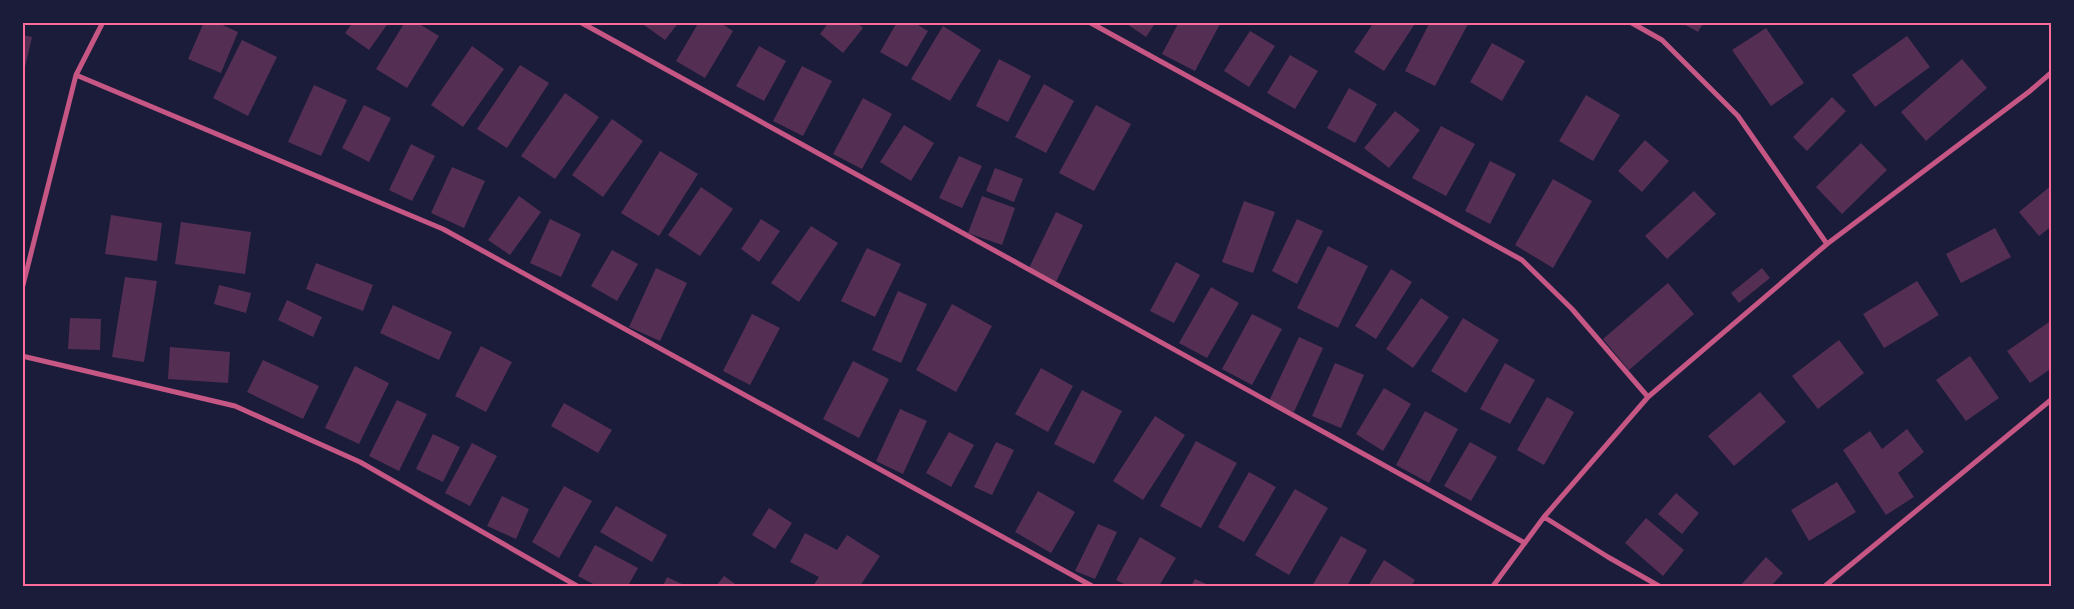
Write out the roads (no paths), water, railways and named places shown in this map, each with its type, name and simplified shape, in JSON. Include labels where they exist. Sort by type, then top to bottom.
[{"type":"street","points":[[22,289],[76,76],[103,22]]},
{"type":"street","points":[[580,22],[1525,542]]},
{"type":"street","points":[[1089,22],[1522,260],[1572,309],[1648,397]]},
{"type":"street","points":[[1630,22],[1662,40],[1738,116],[1827,244]]},
{"type":"street","points":[[1493,586],[1544,516],[1648,397],[1827,244],[2030,91],[2052,72]]},
{"type":"street","points":[[76,76],[442,229],[1092,586]]},
{"type":"street","points":[[22,356],[235,406],[360,462],[577,586]]},
{"type":"street","points":[[1825,586],[2052,399]]},
{"type":"street","points":[[1544,516],[1608,557],[1659,586]]}]
